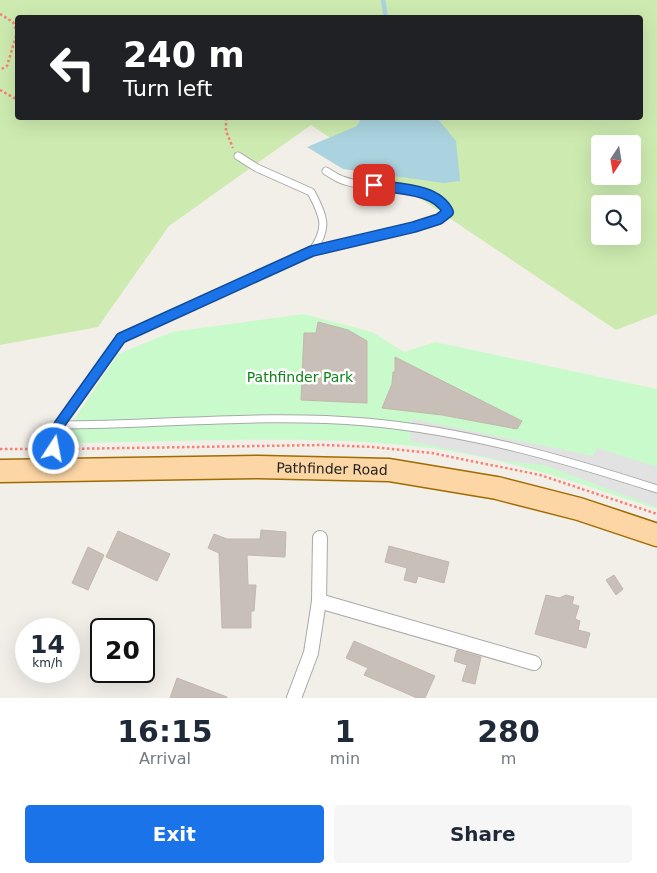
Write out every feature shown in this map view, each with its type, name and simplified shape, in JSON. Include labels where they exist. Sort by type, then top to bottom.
[{"type":"main road","name":"Pathfinder Road","points":[[0,470],[54,459],[389,470],[498,488],[579,509],[657,536]]},
{"type":"street","points":[[294,698],[311,653],[320,602],[320,538]]},
{"type":"street","points":[[320,602],[534,663]]},
{"type":"lane","points":[[238,156],[256,168],[311,192],[324,222],[322,237],[312,251]]},
{"type":"lane","points":[[54,459],[54,437],[59,425],[121,338],[312,251],[414,227],[439,219],[448,212],[445,206],[424,193],[341,180],[326,171]]},
{"type":"lane","points":[[59,425],[284,419],[364,422],[448,431],[560,458],[657,489]]},
{"type":"path","points":[[0,14],[12,22],[15,29]]},
{"type":"path","points":[[0,70],[7,66],[15,40]]},
{"type":"path","points":[[0,90],[15,98]]},
{"type":"path","points":[[226,120],[228,138],[238,156]]},
{"type":"path","points":[[0,449],[54,459]]},
{"type":"green space","points":[[0,0],[657,0],[657,314],[616,330],[311,125],[169,226],[98,327],[0,345]]},
{"type":"green space","name":"Pathfinder Park","points":[[304,314],[372,332],[404,352],[435,342],[657,389],[657,509],[517,466],[431,448],[341,441],[206,440],[71,443],[65,439],[64,435],[118,354],[172,332]]},
{"type":"shaded area","points":[[412,419],[593,456],[597,448],[657,467],[657,507],[544,465],[505,461],[410,441]]},
{"type":"water","points":[[360,120],[439,120],[456,141],[460,181],[444,183],[343,169],[307,147],[357,126]]},
{"type":"building","points":[[318,322],[348,330],[367,341],[367,403],[301,400],[304,333],[316,333]]},
{"type":"building","points":[[395,357],[522,421],[517,429],[442,415],[382,408],[392,384],[393,372],[395,372]]},
{"type":"building","points":[[261,530],[286,532],[285,557],[247,555],[248,585],[256,585],[254,611],[251,611],[251,628],[222,628],[219,553],[208,548],[214,534],[227,539],[260,539]]},
{"type":"building","points":[[118,531],[170,554],[157,581],[106,557]]},
{"type":"building","points":[[389,546],[449,562],[444,583],[418,576],[416,583],[404,580],[407,568],[385,562]]},
{"type":"building","points":[[88,547],[104,555],[88,590],[72,583]]},
{"type":"building","points":[[614,575],[623,589],[616,595],[606,580]]},
{"type":"building","points":[[546,595],[559,598],[566,595],[574,597],[572,604],[579,606],[575,619],[580,621],[578,630],[590,633],[586,648],[535,634]]},
{"type":"building","points":[[354,641],[435,676],[425,698],[417,698],[364,675],[368,668],[346,658]]},
{"type":"building","points":[[457,650],[481,657],[475,684],[462,681],[467,665],[454,661]]},
{"type":"building","points":[[177,678],[227,697],[227,698],[170,698]]},
{"type":"waterway","points":[[383,0],[386,15]]},
{"type":"route","points":[[54,449],[54,437],[59,425],[121,338],[312,251],[414,227],[439,219],[448,212],[445,206],[424,193],[374,185]]}]
